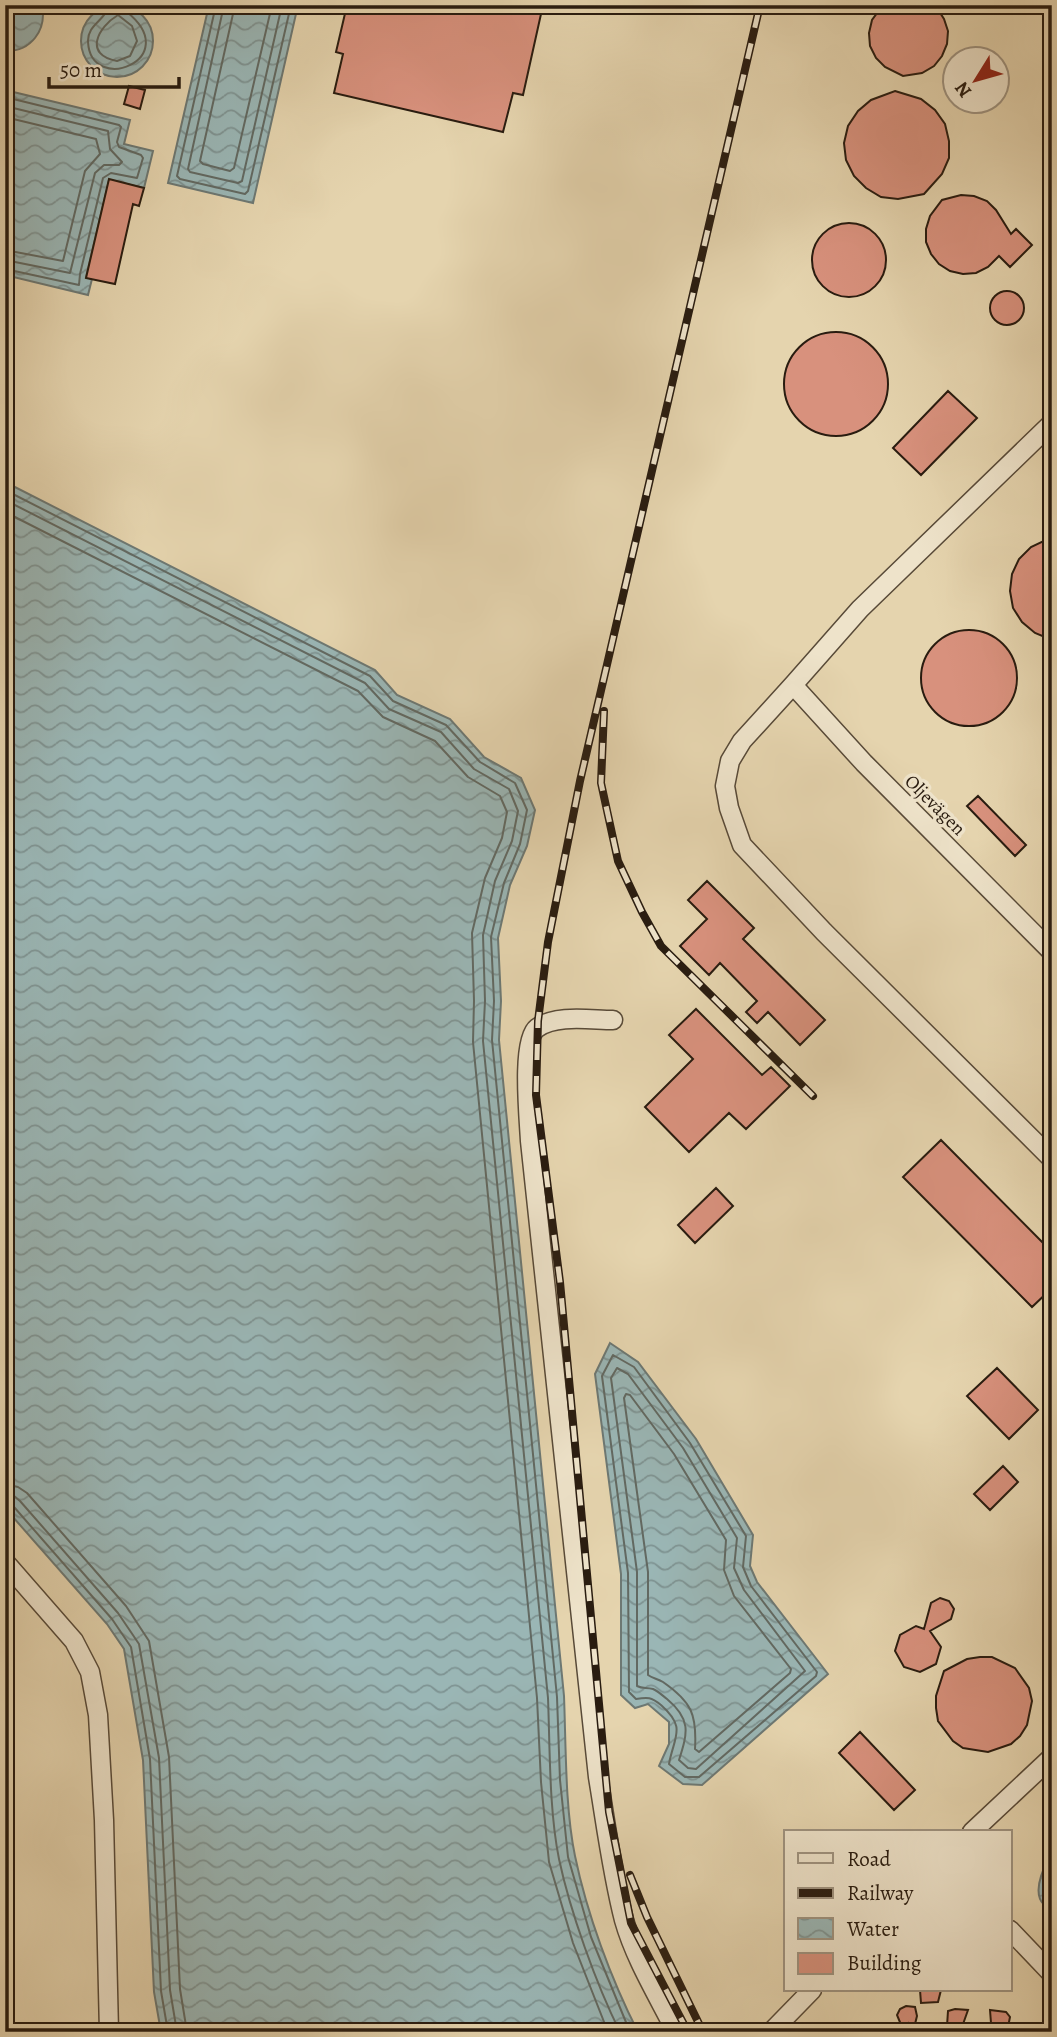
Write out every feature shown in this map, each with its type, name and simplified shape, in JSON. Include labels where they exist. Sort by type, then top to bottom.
[{"type":"street","points":[[1052,423],[860,609],[742,741],[730,761],[726,786],[729,808],[742,845],[824,932],[1052,1159]]},
{"type":"street","name":"Oljevägen","points":[[793,685],[864,763],[1052,952]]},
{"type":"street","points":[[613,1020],[556,1021],[538,1027],[531,1034],[528,1054],[530,1142],[598,1777],[625,1921],[645,1970],[676,2032]]},
{"type":"street","points":[[5,1562],[75,1642],[90,1672],[98,1715],[104,1820],[109,2032]]},
{"type":"street","points":[[974,1830],[1052,1757]]},
{"type":"street","points":[[1012,1932],[1052,1974]]},
{"type":"street","points":[[771,2032],[809,1992]]},
{"type":"water","points":[[5,5],[42,5],[39,31],[35,38],[22,48],[5,51]]},
{"type":"water","points":[[117,5],[137,11],[147,21],[153,41],[147,61],[137,71],[117,77],[97,71],[87,61],[81,41],[87,21],[97,11]]},
{"type":"water","points":[[209,5],[298,5],[253,203],[168,183]]},
{"type":"water","points":[[5,90],[130,120],[124,144],[153,151],[144,188],[109,180],[86,277],[92,279],[88,295],[5,275]]},
{"type":"water","points":[[5,482],[375,670],[397,695],[450,719],[484,757],[521,778],[535,810],[527,846],[510,885],[498,938],[501,1001],[499,1040],[564,1696],[569,1818],[580,1878],[593,1923],[618,1990],[638,2032],[161,2032],[154,1992],[143,1760],[124,1649],[107,1624],[5,1508]]},
{"type":"water","points":[[610,1343],[638,1362],[696,1439],[753,1535],[750,1566],[757,1582],[828,1674],[702,1785],[683,1784],[659,1766],[669,1744],[669,1722],[648,1704],[635,1708],[621,1695],[621,1574],[595,1374]]},
{"type":"water","points":[[1052,1855],[1052,1912],[1041,1901],[1039,1882]]},
{"type":"building","points":[[347,5],[543,5],[523,95],[513,93],[503,132],[334,93],[343,54],[336,52]]},
{"type":"building","points":[[883,5],[933,5],[944,19],[948,31],[947,44],[942,46],[942,56],[934,66],[922,73],[903,76],[885,67],[876,58],[870,46],[872,20]]},
{"type":"building","points":[[129,86],[145,90],[140,109],[124,104]]},
{"type":"building","points":[[895,91],[921,99],[935,110],[945,124],[949,141],[949,158],[942,174],[924,194],[898,199],[881,197],[866,188],[854,176],[846,160],[844,143],[848,126],[858,111],[871,100]]},
{"type":"building","points":[[109,179],[144,188],[139,206],[133,204],[115,284],[86,278]]},
{"type":"building","points":[[961,195],[987,201],[1011,234],[1016,229],[1032,245],[1010,267],[999,256],[988,267],[976,273],[963,274],[950,271],[939,264],[931,254],[926,242],[930,216],[942,200]]},
{"type":"building","points":[[849,223],[863,226],[875,234],[883,246],[886,260],[883,274],[875,286],[863,294],[849,297],[835,294],[823,286],[815,274],[812,260],[815,246],[823,234],[835,226]]},
{"type":"building","points":[[1007,291],[1019,296],[1024,308],[1019,320],[1007,325],[995,320],[990,308],[995,296]]},
{"type":"building","points":[[836,332],[856,336],[873,347],[884,364],[888,384],[884,404],[873,421],[856,432],[836,436],[816,432],[799,421],[788,404],[784,384],[788,364],[799,347],[816,336]]},
{"type":"building","points":[[948,391],[977,418],[921,475],[893,448]]},
{"type":"building","points":[[1052,537],[1052,640],[1035,633],[1022,622],[1013,608],[1010,591],[1012,574],[1019,559],[1031,547]]},
{"type":"building","points":[[969,630],[987,634],[1003,644],[1013,660],[1017,678],[1013,696],[1003,712],[987,722],[969,726],[951,722],[935,712],[925,696],[921,678],[925,660],[935,644],[951,634]]},
{"type":"building","points":[[978,796],[1026,845],[1015,856],[967,806]]},
{"type":"building","points":[[707,881],[754,928],[743,939],[825,1020],[800,1045],[768,1012],[757,1023],[746,1012],[757,1001],[720,963],[709,975],[680,946],[707,919],[688,900]]},
{"type":"building","points":[[696,1009],[762,1075],[771,1067],[790,1086],[746,1129],[729,1113],[689,1152],[645,1107],[693,1059],[669,1035]]},
{"type":"building","points":[[941,1140],[1052,1252],[1052,1288],[1032,1307],[903,1177]]},
{"type":"building","points":[[716,1188],[733,1206],[695,1243],[678,1225]]},
{"type":"building","points":[[997,1368],[1038,1410],[1009,1439],[967,1396]]},
{"type":"building","points":[[1003,1466],[1018,1482],[990,1510],[974,1494]]},
{"type":"building","points":[[940,1598],[949,1601],[954,1609],[951,1619],[930,1631],[941,1647],[936,1664],[920,1672],[904,1667],[895,1651],[900,1635],[916,1626],[924,1629],[931,1603]]},
{"type":"building","points":[[992,1657],[1015,1668],[1029,1688],[1032,1701],[1027,1725],[1020,1736],[1011,1744],[988,1752],[963,1748],[953,1741],[938,1721],[936,1708],[936,1696],[944,1671],[967,1659]]},
{"type":"building","points":[[860,1732],[915,1790],[894,1810],[839,1753]]},
{"type":"building","points":[[920,1992],[940,1992],[938,2002],[921,2003]]},
{"type":"building","points":[[906,2006],[915,2007],[917,2016],[915,2024],[909,2023],[907,2032],[904,2032],[897,2015],[900,2009]]},
{"type":"building","points":[[968,2010],[962,2027],[947,2026],[948,2011]]},
{"type":"building","points":[[990,2010],[1006,2012],[1010,2017],[1008,2027],[996,2030],[991,2023]]},
{"type":"railway","points":[[688,2032],[631,1923],[609,1812],[560,1282],[536,1095],[538,1021],[548,942],[580,781],[760,5]]},
{"type":"railway","points":[[604,711],[601,783],[618,861],[642,912],[661,946],[813,1096]]},
{"type":"railway","points":[[630,1875],[647,1917],[703,2032]]}]
